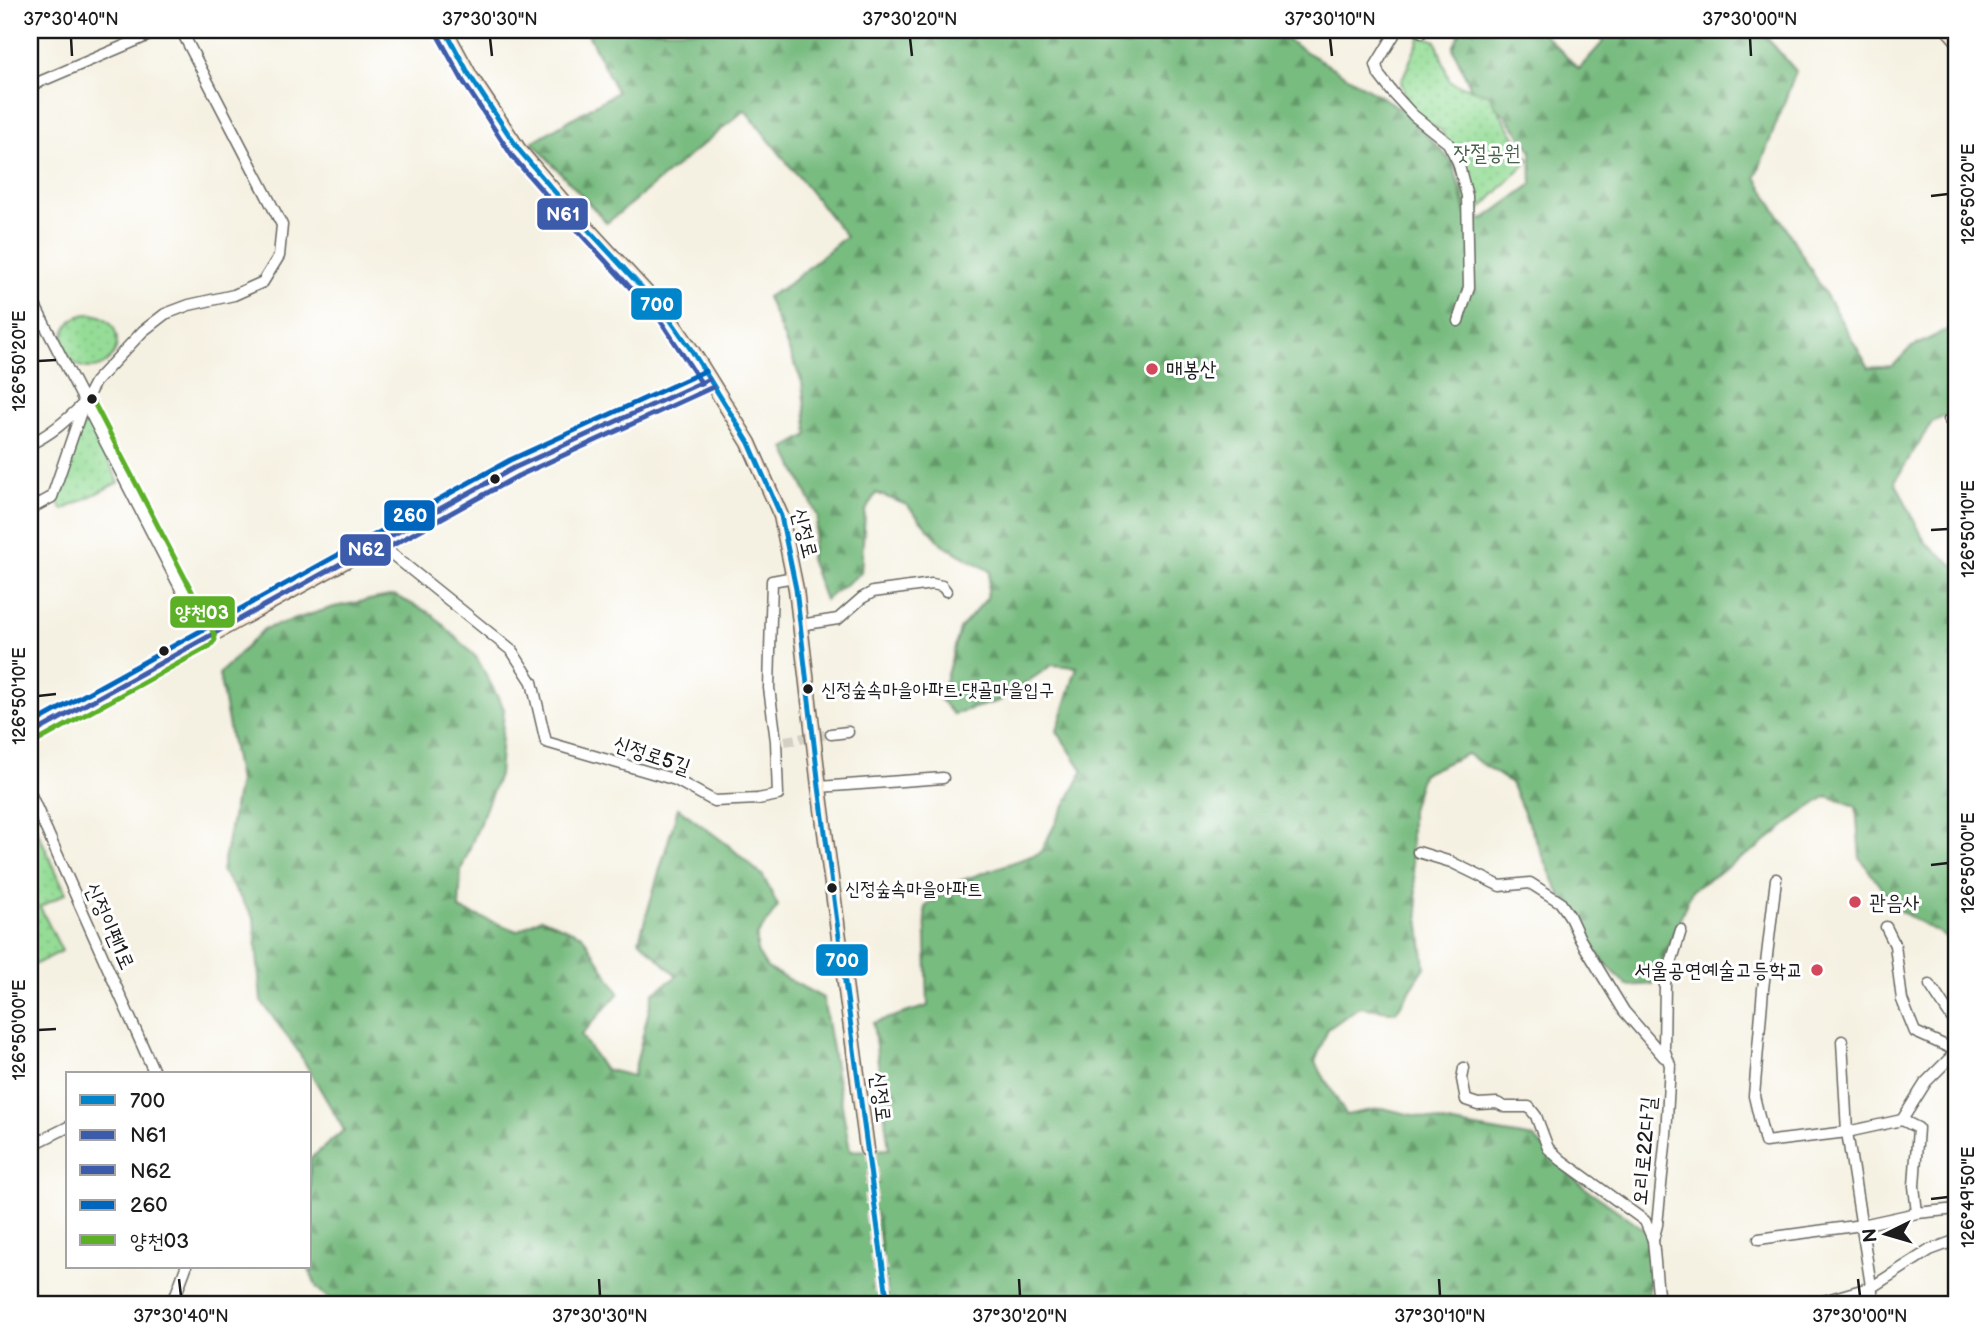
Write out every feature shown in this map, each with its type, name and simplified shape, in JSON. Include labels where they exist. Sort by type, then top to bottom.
[{"type":"main road","name":"신정로","points":[[446,30],[470,76],[519,150],[667,315],[750,443],[780,516],[794,577],[867,1149]]},
{"type":"main road","points":[[30,735],[513,468],[709,379]]},
{"type":"street","points":[[30,86],[161,30]]},
{"type":"street","points":[[30,509],[52,498],[84,402],[95,382],[143,331],[165,314],[189,305],[234,295],[263,282],[279,256],[282,225],[181,30]]},
{"type":"street","points":[[1397,30],[1376,65],[1378,75],[1413,115],[1448,143],[1458,162],[1467,196],[1469,287],[1458,321]]},
{"type":"street","points":[[30,296],[206,638]]},
{"type":"street","points":[[30,444],[63,424],[84,402]]},
{"type":"street","name":"신정로5길","points":[[379,543],[512,651],[532,681],[546,741],[676,780],[714,801],[735,802],[778,795],[780,741],[769,688],[772,581],[794,577]]},
{"type":"street","points":[[800,625],[838,619],[873,592],[932,583],[942,586],[946,591]]},
{"type":"street","points":[[831,734],[849,732]]},
{"type":"street","points":[[819,788],[943,778]]},
{"type":"street","name":"신정이펜1로","points":[[30,793],[154,1072]]},
{"type":"street","points":[[1418,852],[1451,862],[1500,886],[1530,883],[1560,902],[1624,1011],[1670,1065]]},
{"type":"street","points":[[1776,879],[1763,989],[1755,1096],[1765,1142],[1847,1132],[1902,1120],[1918,1128],[1914,1186],[1917,1213]]},
{"type":"street","points":[[1886,927],[1895,945],[1902,1000],[1915,1032],[1957,1051],[1926,1082],[1902,1120]]},
{"type":"street","name":"오리로22다길","points":[[1653,1240],[1667,1135],[1670,1065],[1664,1048],[1665,983],[1681,930]]},
{"type":"street","points":[[1930,985],[1957,1026]]},
{"type":"street","points":[[1842,1041],[1847,1132],[1874,1305]]},
{"type":"street","name":"오리로22다길","points":[[1464,1068],[1462,1079],[1466,1100],[1478,1104],[1497,1103],[1505,1107],[1529,1107],[1536,1116],[1548,1148],[1645,1222],[1653,1240],[1659,1305]]},
{"type":"street","points":[[30,1146],[66,1128]]},
{"type":"street","points":[[1759,1239],[1957,1209]]},
{"type":"street","points":[[1810,1305],[1872,1287],[1930,1250],[1957,1240]]},
{"type":"street","points":[[172,1305],[186,1268]]},
{"type":"green space","points":[[586,30],[1270,30],[1403,110],[1453,163],[1468,221],[1484,219],[1532,184],[1531,150],[1505,115],[1471,89],[1453,48],[1461,30],[1540,30],[1579,69],[1603,42],[1599,33],[1602,30],[1760,30],[1796,71],[1756,177],[1869,368],[1893,366],[1910,348],[1957,325],[1957,410],[1932,422],[1895,481],[1925,542],[1957,568],[1957,943],[1900,911],[1860,858],[1856,806],[1827,796],[1759,847],[1692,890],[1653,984],[1627,986],[1595,952],[1557,888],[1511,783],[1467,754],[1422,774],[1411,810],[1411,851],[1425,967],[1396,1012],[1359,1007],[1328,1029],[1315,1062],[1346,1115],[1382,1108],[1447,1123],[1534,1138],[1581,1185],[1649,1233],[1649,1305],[888,1305],[878,1219],[886,1305],[335,1305],[317,1288],[308,1268],[312,1268],[312,1157],[344,1130],[312,1072],[261,1001],[254,918],[222,871],[239,781],[219,674],[264,629],[334,607],[394,595],[432,614],[477,658],[504,709],[499,775],[461,870],[459,909],[517,931],[541,918],[582,935],[619,993],[581,1035],[604,1069],[633,1076],[653,993],[677,976],[639,940],[678,808],[728,845],[763,876],[778,906],[757,936],[757,952],[767,968],[823,998],[850,1151],[889,1149],[873,1023],[928,1006],[925,907],[960,881],[1040,853],[1083,771],[1057,731],[1077,667],[1052,665],[999,701],[953,714],[940,699],[960,629],[987,598],[990,571],[944,546],[907,505],[876,493],[865,512],[861,573],[825,600],[810,559],[818,517],[785,448],[808,435],[802,382],[767,297],[789,284],[846,236],[745,110],[607,223],[532,142],[617,92]]},
{"type":"green space","name":"잣절공원","points":[[1421,35],[1436,41],[1450,82],[1489,95],[1529,160],[1468,222],[1460,173],[1442,131],[1411,112],[1401,82]]},
{"type":"green space","points":[[95,314],[105,318],[113,326],[117,341],[113,356],[105,364],[85,368],[75,364],[67,356],[63,336],[67,326],[75,318]]},
{"type":"green space","points":[[86,416],[119,482],[63,510],[56,499]]},
{"type":"green space","points":[[30,815],[66,893],[40,907],[62,951],[30,967]]},
{"type":"tunnel","points":[[785,741],[831,734]]},
{"type":"tunnel","points":[[867,1149],[888,1305]]},
{"type":"transit line","name":"700","points":[[445,30],[470,76],[519,150],[667,315],[692,351],[749,443],[781,516],[796,589],[819,787],[888,1305]]},
{"type":"transit line","name":"N61","points":[[437,34],[463,81],[512,156],[660,320],[702,384]]},
{"type":"transit line","name":"260","points":[[30,725],[510,460],[705,371]]},
{"type":"transit line","name":"N62","points":[[30,735],[514,468],[709,379]]},
{"type":"transit line","name":"N61","points":[[382,551],[518,476],[713,387]]},
{"type":"transit line","name":"양천03","points":[[34,743],[210,646],[215,640],[92,399]]},
{"type":"place","name":"매봉산","points":[[1152,369]]},
{"type":"place","name":"신정숲속마을아파트.댓골마을입구","points":[[808,689]]},
{"type":"place","name":"신정숲속마을아파트","points":[[832,888]]},
{"type":"place","name":"관음사","points":[[1855,902]]},
{"type":"place","name":"서울공연예술고등학교","points":[[1817,970]]}]
